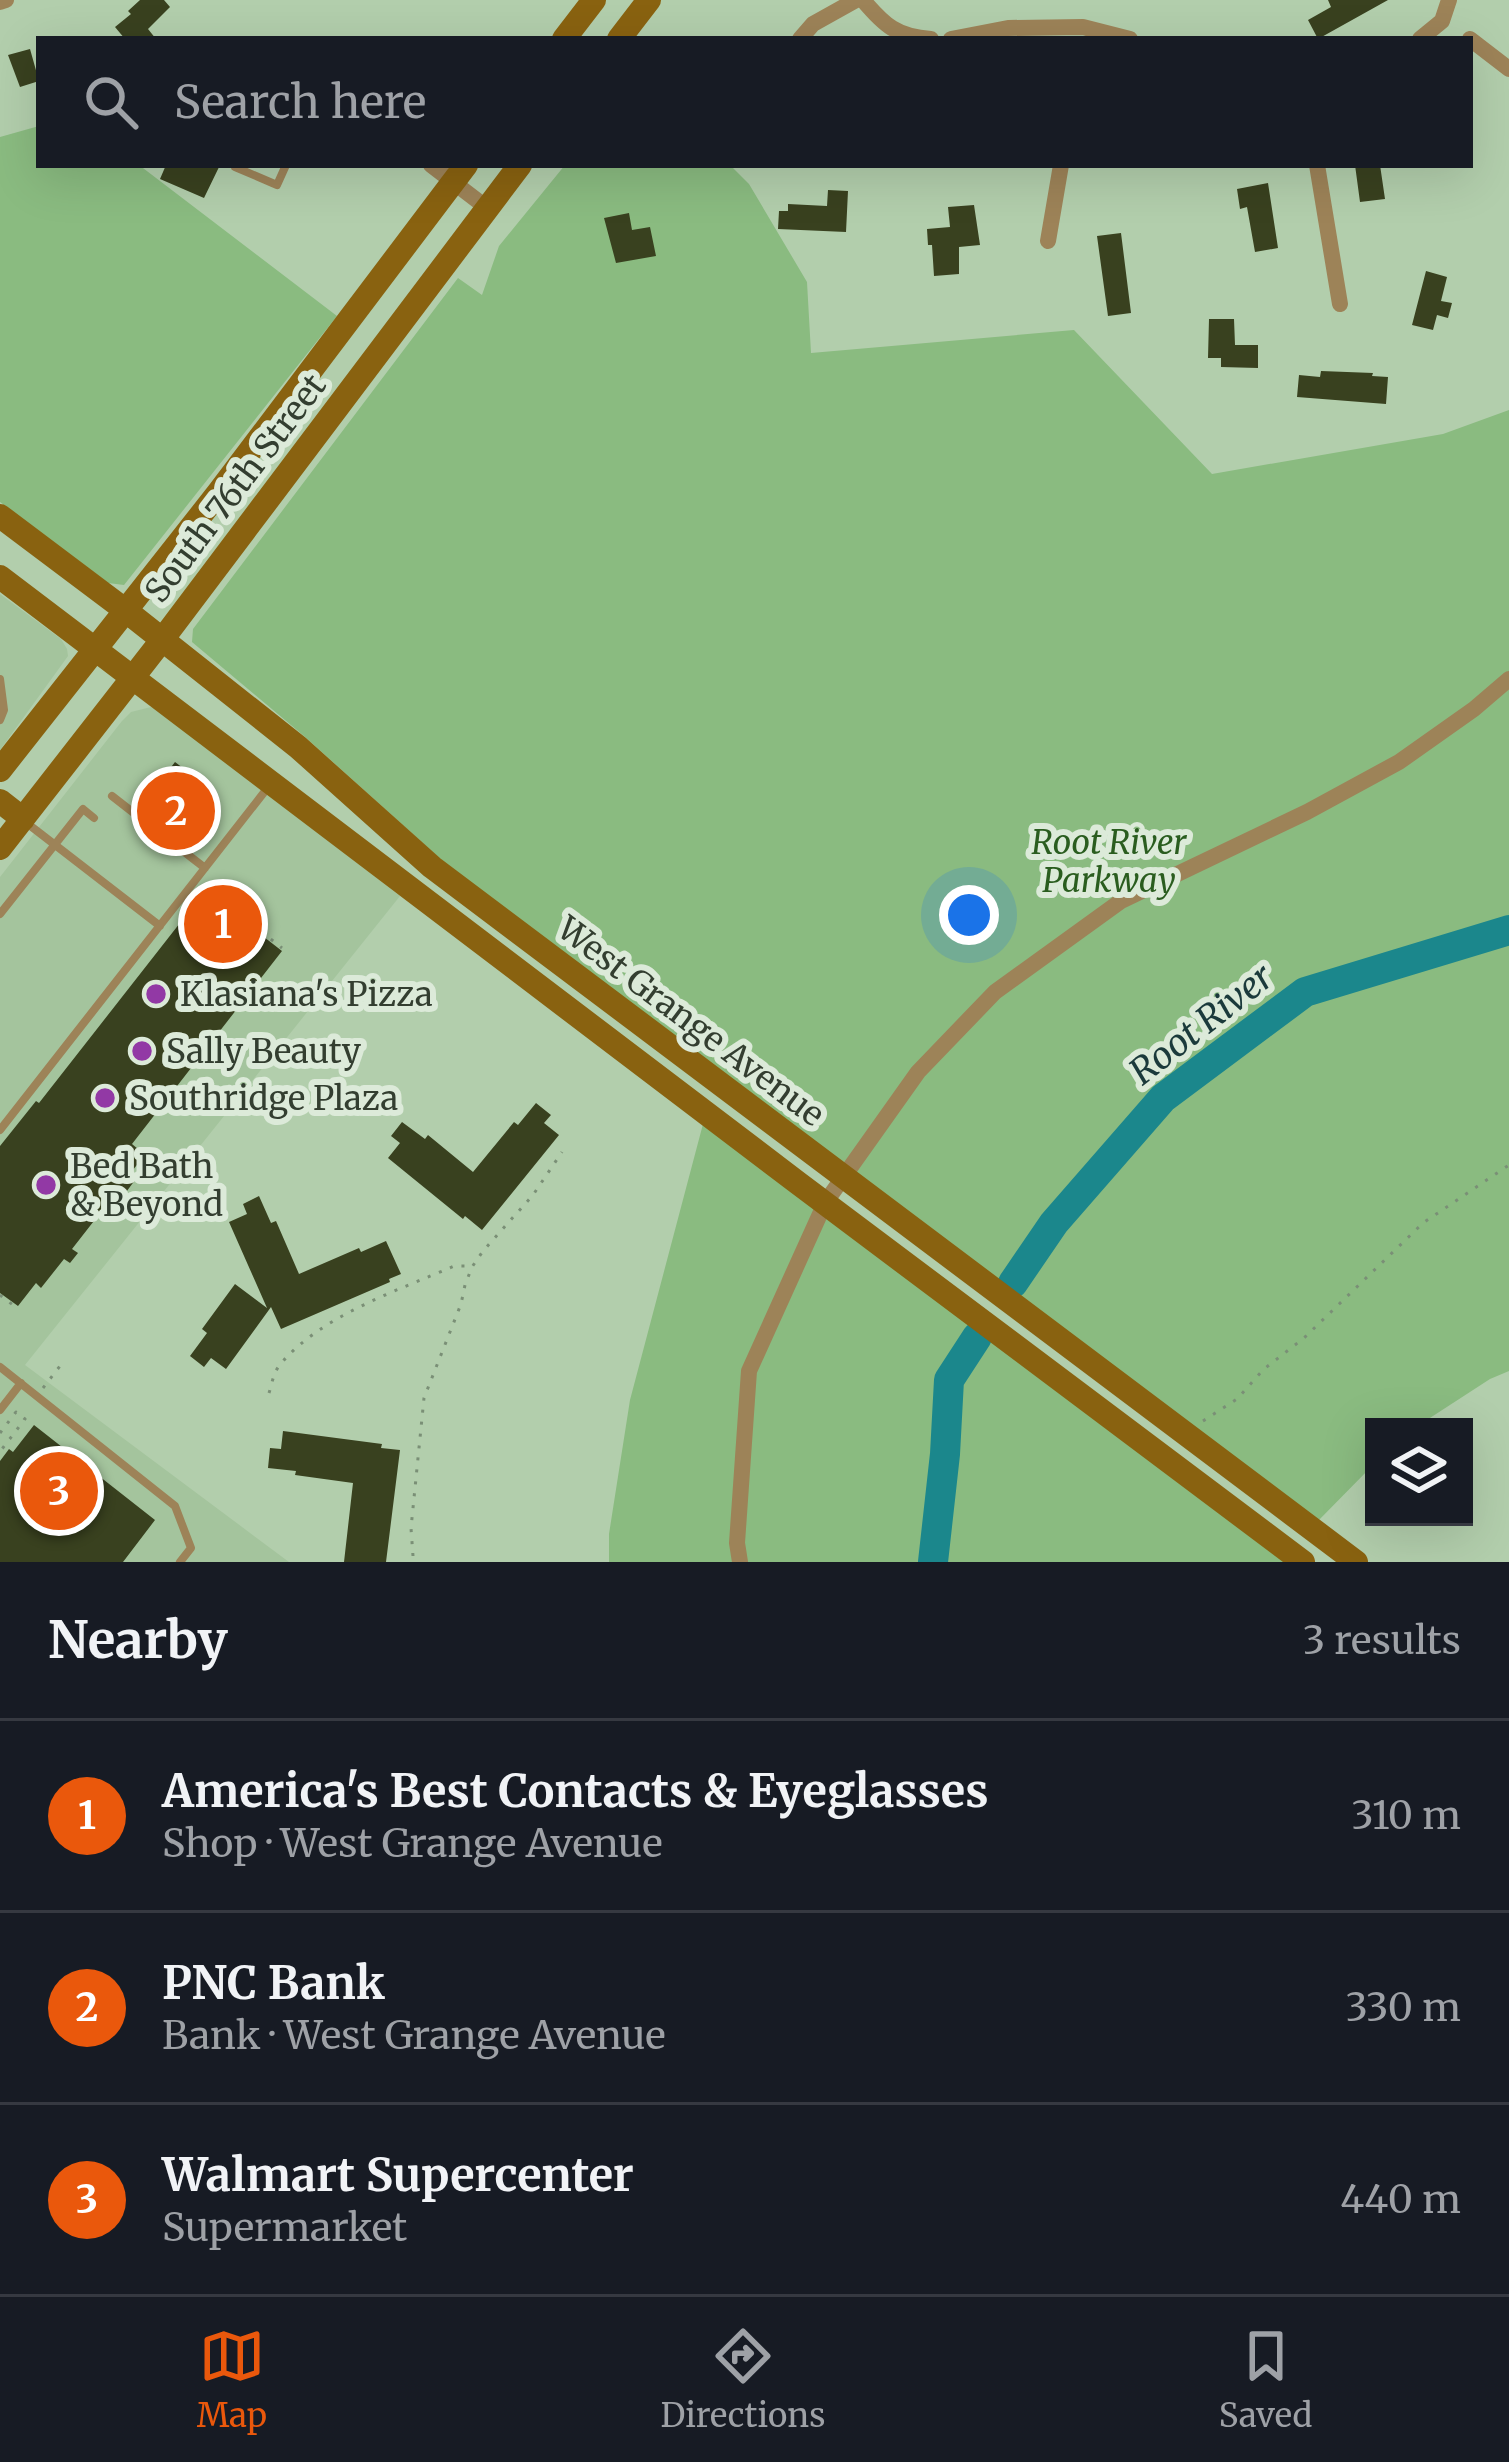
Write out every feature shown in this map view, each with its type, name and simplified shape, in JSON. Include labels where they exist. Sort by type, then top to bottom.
[{"type":"street","points":[[566,36],[594,0]]},
{"type":"street","points":[[621,36],[649,0]]},
{"type":"street","points":[[803,36],[813,24],[859,0],[881,22],[905,36]]},
{"type":"street","points":[[1424,36],[1442,21],[1449,0]]},
{"type":"street","points":[[1442,21],[1465,36]]},
{"type":"street","points":[[967,36],[1008,28],[1082,33]]},
{"type":"street","points":[[1473,41],[1509,69]]},
{"type":"street","name":"South 76th Street","points":[[0,848],[518,168]]},
{"type":"street","points":[[1048,241],[1060,168]]},
{"type":"street","points":[[1317,168],[1340,304]]},
{"type":"street","points":[[459,173],[487,208]]},
{"type":"street","name":"South 76th Street","points":[[0,770],[219,492],[459,173]]},
{"type":"street","points":[[219,492],[254,518]]},
{"type":"street","name":"West Grange Avenue","points":[[3,525],[125,610],[298,747],[432,867],[1357,1562]]},
{"type":"street","name":"West Grange Avenue","points":[[0,577],[1304,1562]]},
{"type":"street","points":[[740,1562],[736,1543],[748,1371],[825,1203],[918,1072],[995,992],[1121,901],[1399,762],[1509,679]]},
{"type":"street","points":[[272,783],[298,747]]},
{"type":"street","points":[[0,801],[22,819]]},
{"type":"street","points":[[989,1326],[1008,1302]]},
{"type":"lane","points":[[237,168],[277,185],[285,168]]},
{"type":"lane","points":[[0,679],[4,710],[0,720]]},
{"type":"lane","points":[[0,1130],[272,783]]},
{"type":"lane","points":[[112,796],[153,828]]},
{"type":"lane","points":[[0,914],[83,809],[94,818]]},
{"type":"lane","points":[[22,819],[160,926]]},
{"type":"lane","points":[[164,837],[205,868]]},
{"type":"lane","points":[[0,1366],[175,1506],[191,1548],[180,1562]]},
{"type":"lane","points":[[0,1410],[21,1383]]},
{"type":"path","points":[[205,887],[282,948]]},
{"type":"path","points":[[412,1556],[424,1398],[472,1267],[533,1195],[562,1152]]},
{"type":"path","points":[[1188,1435],[1210,1414],[1237,1399],[1423,1223],[1509,1165]]},
{"type":"path","points":[[269,1393],[279,1366],[331,1324],[454,1266],[472,1267]]},
{"type":"path","points":[[0,1295],[13,1305]]},
{"type":"path","points":[[42,1389],[60,1366]]},
{"type":"path","points":[[0,1433],[16,1412],[25,1419],[0,1448]]},
{"type":"shaded area","points":[[0,594],[61,639],[68,656],[0,750]]},
{"type":"shaded area","points":[[151,707],[400,896],[25,1365],[289,1562],[0,1562],[0,877],[122,721],[131,712]]},
{"type":"green space","points":[[36,127],[36,168],[143,168],[337,316],[124,585],[108,583],[0,502],[0,137]]},
{"type":"green space","name":"Root River Parkway","points":[[563,168],[733,168],[749,184],[807,282],[811,353],[1074,330],[1212,474],[1443,434],[1509,410],[1509,1371],[1430,1418],[1365,1418],[1365,1473],[1316,1523],[444,862],[192,642],[193,629],[458,278],[482,295],[499,246]]},
{"type":"green space","points":[[703,1124],[1289,1562],[609,1562],[630,1400]]},
{"type":"building","points":[[140,0],[164,0],[170,7],[148,29],[154,36],[122,36],[115,27],[131,14],[128,11]]},
{"type":"building","points":[[1328,0],[1388,0],[1316,36],[1308,20],[1331,7]]},
{"type":"building","points":[[30,49],[36,82],[20,87],[8,55]]},
{"type":"building","points":[[165,168],[219,168],[204,198],[160,179]]},
{"type":"building","points":[[1355,168],[1380,168],[1385,199],[1360,202]]},
{"type":"building","points":[[1268,183],[1278,248],[1255,252],[1247,207],[1240,209],[1237,189]]},
{"type":"building","points":[[828,190],[848,191],[846,232],[778,229],[779,211],[788,211],[788,204],[827,206]]},
{"type":"building","points":[[974,205],[980,245],[959,247],[959,274],[934,276],[927,229],[950,227],[948,207]]},
{"type":"building","points":[[629,213],[632,230],[650,227],[656,256],[616,263],[604,218]]},
{"type":"building","points":[[1121,233],[1131,313],[1108,316],[1097,236]]},
{"type":"building","points":[[1426,271],[1447,277],[1441,301],[1452,303],[1448,318],[1437,315],[1433,330],[1412,325]]},
{"type":"building","points":[[1209,319],[1234,319],[1235,345],[1258,345],[1258,368],[1221,367],[1221,358],[1208,358]]},
{"type":"building","points":[[1321,371],[1388,377],[1386,404],[1297,397],[1299,375],[1320,377]]},
{"type":"building","points":[[175,762],[208,787],[200,796],[207,802],[182,834],[172,827],[161,830],[161,818],[143,804]]},
{"type":"building","name":"Southridge Plaza","points":[[205,891],[282,951],[132,1144],[145,1155],[132,1171],[138,1176],[121,1199],[115,1194],[72,1249],[78,1253],[70,1263],[64,1259],[41,1288],[36,1283],[18,1306],[0,1293],[0,1146]]},
{"type":"building","points":[[536,1103],[551,1115],[544,1123],[559,1135],[482,1230],[388,1158],[400,1143],[391,1136],[402,1122],[425,1139],[428,1135],[473,1172]]},
{"type":"building","points":[[259,1196],[271,1223],[276,1221],[299,1274],[386,1241],[401,1274],[281,1329],[271,1307],[226,1369],[211,1358],[204,1367],[190,1356],[207,1333],[202,1329],[235,1284],[267,1308],[229,1222],[247,1214],[243,1204]]},
{"type":"building","points":[[34,1425],[155,1520],[123,1562],[0,1562],[0,1461]]},
{"type":"building","points":[[283,1431],[400,1450],[386,1562],[344,1562],[353,1483],[268,1468],[270,1448],[281,1449]]},
{"type":"waterway","name":"Root River","points":[[1013,1283],[1054,1223],[1163,1098],[1305,992],[1509,930]]},
{"type":"waterway","name":"Root River","points":[[933,1562],[949,1380],[977,1337]]},
{"type":"place","name":"PNC Bank","points":[[176,811]]},
{"type":"place","name":"America's Best Contacts & Eyeglasses","points":[[223,924]]},
{"type":"place","name":"Klasiana's Pizza","points":[[156,994]]},
{"type":"place","name":"Sally Beauty","points":[[142,1051]]},
{"type":"place","name":"Southridge Plaza","points":[[105,1098]]},
{"type":"place","name":"Bed Bath & Beyond","points":[[46,1185]]},
{"type":"place","name":"Walmart Supercenter","points":[[59,1491]]}]
